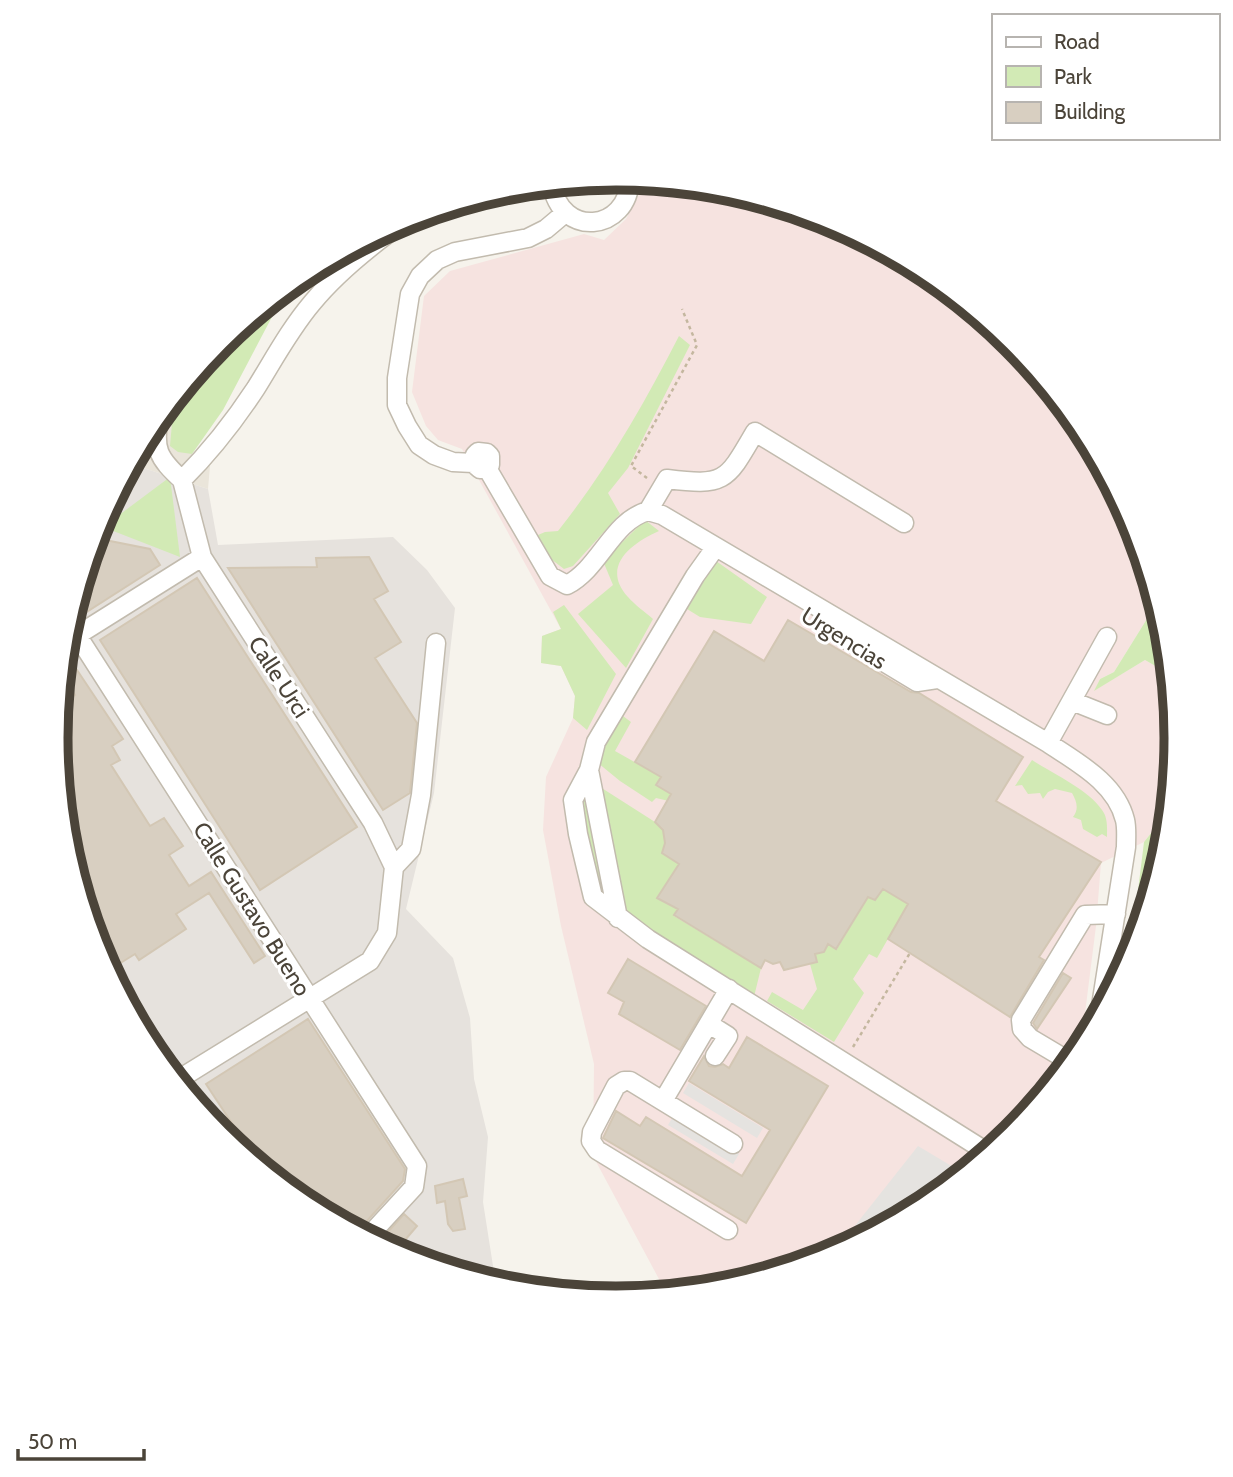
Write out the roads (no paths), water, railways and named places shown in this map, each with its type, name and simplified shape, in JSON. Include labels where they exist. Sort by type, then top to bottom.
[{"type":"street","points":[[555,194],[558,206],[573,219],[587,222],[609,218],[620,210],[629,190]]},
{"type":"street","points":[[565,212],[547,229],[528,238],[455,252],[438,260],[420,276],[410,294],[397,378],[397,405],[419,445],[434,456],[480,466],[550,576],[567,585],[589,568],[636,514],[648,511],[662,515],[1048,743],[1104,783],[1125,820],[1126,847],[1104,989]]},
{"type":"street","points":[[158,439],[157,451],[163,463],[183,480],[227,427],[313,301],[366,251]]},
{"type":"street","points":[[648,511],[667,478],[713,482],[725,476],[733,468],[755,432],[904,523]]},
{"type":"street","name":"Calle Urci","points":[[183,480],[202,557],[373,823],[394,867]]},
{"type":"street","points":[[715,548],[695,576],[596,743],[589,770],[573,800],[593,897],[648,939],[981,1148]]},
{"type":"street","points":[[80,629],[202,557]]},
{"type":"street","points":[[1048,743],[1107,637]]},
{"type":"street","points":[[185,1076],[370,961],[387,933],[394,867],[411,849],[421,795],[436,643]]},
{"type":"street","name":"Calle Gustavo Bueno","points":[[77,645],[417,1166],[414,1186],[374,1230]]},
{"type":"street","points":[[1072,701],[1107,715]]},
{"type":"street","points":[[1062,1057],[1030,1038],[1022,1029],[1021,1020],[1085,915],[1116,914]]},
{"type":"street","points":[[663,1101],[729,989]]},
{"type":"street","points":[[709,1024],[728,1036],[715,1056]]},
{"type":"street","points":[[728,1230],[597,1150],[591,1141],[592,1132],[616,1086],[624,1081],[663,1101],[733,1144]]}]
